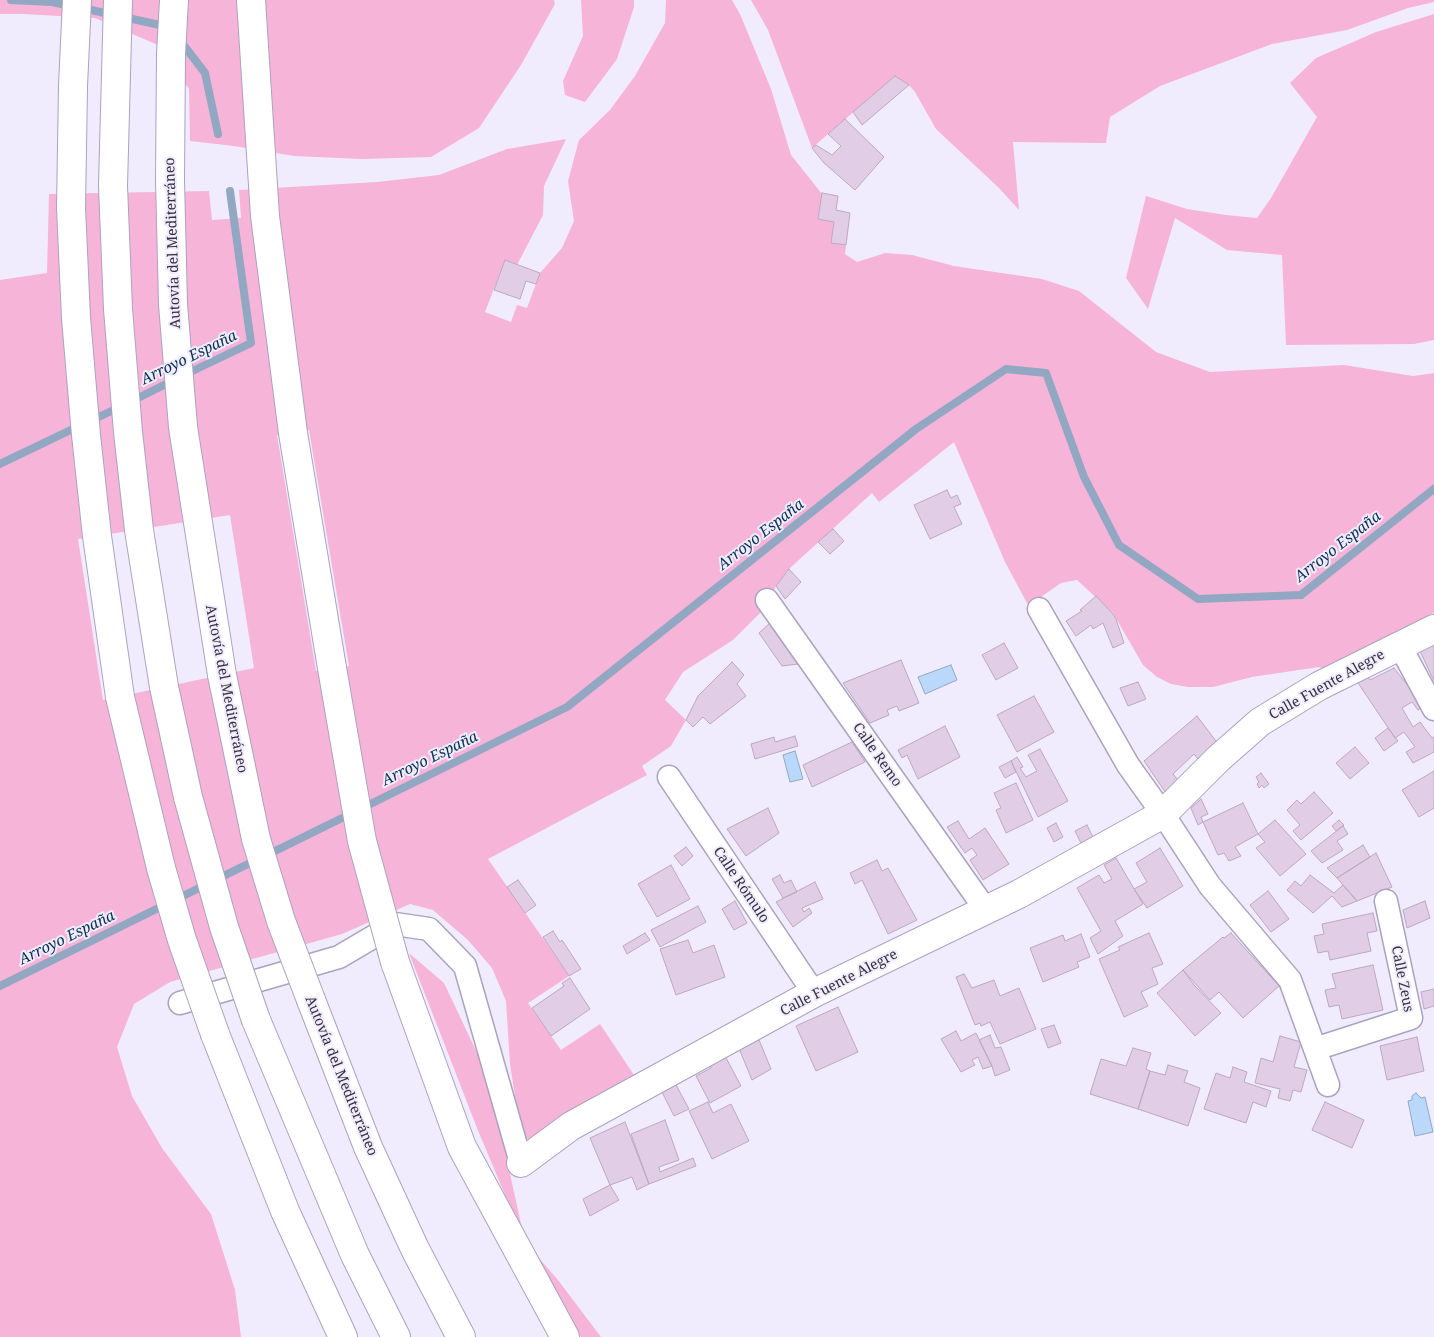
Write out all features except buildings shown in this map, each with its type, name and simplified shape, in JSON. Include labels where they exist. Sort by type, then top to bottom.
[{"type":"main road","points":[[77,0],[73,86],[71,208],[76,318],[97,536],[120,697],[161,868],[182,940],[216,1034],[285,1211],[343,1337]]},
{"type":"main road","points":[[118,0],[113,186],[116,281],[138,530],[164,687],[188,797],[219,908],[256,1020],[355,1255],[396,1337]]},
{"type":"main road","name":"Autovía del Mediterráneo","points":[[174,0],[171,54],[170,180],[173,304],[183,427],[222,675],[256,839],[281,921],[368,1147],[415,1249],[461,1337]]},
{"type":"main road","points":[[251,0],[265,216],[293,433],[362,841],[395,962],[462,1147],[565,1337]]},
{"type":"main road","name":"Calle Fuente Alegre","points":[[521,1163],[571,1126],[814,994],[1018,894],[1163,814],[1218,759],[1260,722],[1319,686],[1434,629]]},
{"type":"street","name":"Calle Remo","points":[[768,600],[986,910]]},
{"type":"street","points":[[1038,609],[1128,765],[1210,886],[1290,980],[1328,1085]]},
{"type":"street","points":[[1400,646],[1434,709]]},
{"type":"street","name":"Calle Rómulo","points":[[669,777],[814,994]]},
{"type":"street","name":"Calle Zeus","points":[[1315,1049],[1411,1018],[1386,901]]},
{"type":"street","points":[[180,1004],[340,957],[395,924],[429,928],[465,966],[521,1163]]},
{"type":"shaded area","points":[[0,0],[554,0],[555,4],[521,65],[479,128],[431,157],[362,159],[294,156],[190,141],[189,89],[158,45],[95,18],[0,14]]},
{"type":"shaded area","points":[[581,0],[634,0],[634,7],[617,59],[585,102],[565,95],[563,81],[583,36]]},
{"type":"shaded area","points":[[666,0],[732,0],[740,14],[771,89],[791,155],[822,194],[834,222],[831,243],[846,245],[845,254],[857,262],[885,253],[912,255],[954,266],[1042,279],[1079,291],[1156,352],[1210,372],[1344,365],[1413,376],[1434,373],[1434,613],[1328,670],[1319,667],[1252,677],[1213,687],[1188,687],[1171,684],[1157,677],[1143,665],[1113,613],[1077,580],[1061,583],[1041,597],[1027,603],[1005,562],[954,442],[879,502],[872,493],[789,569],[776,586],[763,610],[733,640],[683,672],[665,700],[686,720],[671,746],[642,766],[647,775],[488,859],[569,976],[528,1003],[561,1050],[600,1024],[634,1075],[528,1139],[521,1135],[510,1064],[506,1001],[492,968],[468,940],[433,910],[410,904],[342,934],[170,982],[134,1004],[117,1047],[132,1096],[162,1148],[211,1214],[235,1290],[241,1337],[0,1337],[0,280],[47,273],[49,194],[209,191],[212,220],[241,218],[239,190],[377,182],[439,175],[507,149],[566,139],[544,186],[543,215],[517,265],[505,260],[485,312],[511,322],[517,305],[527,308],[540,273],[562,248],[574,221],[568,181],[579,140],[610,110],[635,76],[665,23]],"holes":[[[309,430],[349,666],[316,671],[277,435]],[[230,515],[254,668],[103,700],[78,539]]]},
{"type":"shaded area","points":[[751,0],[1434,0],[1434,2],[1408,8],[1347,30],[1272,44],[1160,86],[1110,117],[1106,143],[1013,142],[1019,210],[999,188],[936,129],[915,92],[909,85],[895,76],[812,148],[768,30]]},
{"type":"shaded area","points":[[1434,14],[1434,340],[1414,344],[1286,345],[1282,255],[1227,250],[1175,218],[1148,309],[1126,278],[1146,196],[1187,209],[1257,218],[1271,198],[1317,117],[1290,83],[1316,58],[1376,32]]},
{"type":"shaded area","points":[[409,953],[444,983],[489,1078],[525,1242],[479,1133]]},
{"type":"shaded area","points":[[525,1242],[558,1280],[601,1337],[581,1337]]},
{"type":"water","points":[[951,665],[957,680],[925,694],[918,677]]},
{"type":"water","points":[[795,751],[803,779],[790,782],[783,755]]},
{"type":"water","points":[[1416,1093],[1421,1098],[1425,1097],[1433,1132],[1415,1136],[1408,1101],[1412,1100],[1412,1096]]},
{"type":"waterway","name":"Arroyo España","points":[[11,0],[52,2],[71,6]]},
{"type":"waterway","name":"Arroyo España","points":[[82,8],[169,27]]},
{"type":"waterway","name":"Arroyo España","points":[[179,39],[205,73],[218,134]]},
{"type":"waterway","name":"Arroyo España","points":[[184,375],[251,343],[230,191]]},
{"type":"waterway","name":"Arroyo España","points":[[267,855],[567,707],[916,429],[1006,369],[1046,373],[1084,477],[1119,545],[1198,599],[1301,595],[1434,489]]},
{"type":"waterway","name":"Arroyo España","points":[[130,402],[174,380]]},
{"type":"waterway","name":"Arroyo España","points":[[90,421],[120,407]]},
{"type":"waterway","name":"Arroyo España","points":[[0,464],[79,426]]},
{"type":"waterway","name":"Arroyo España","points":[[0,986],[256,860]]}]
